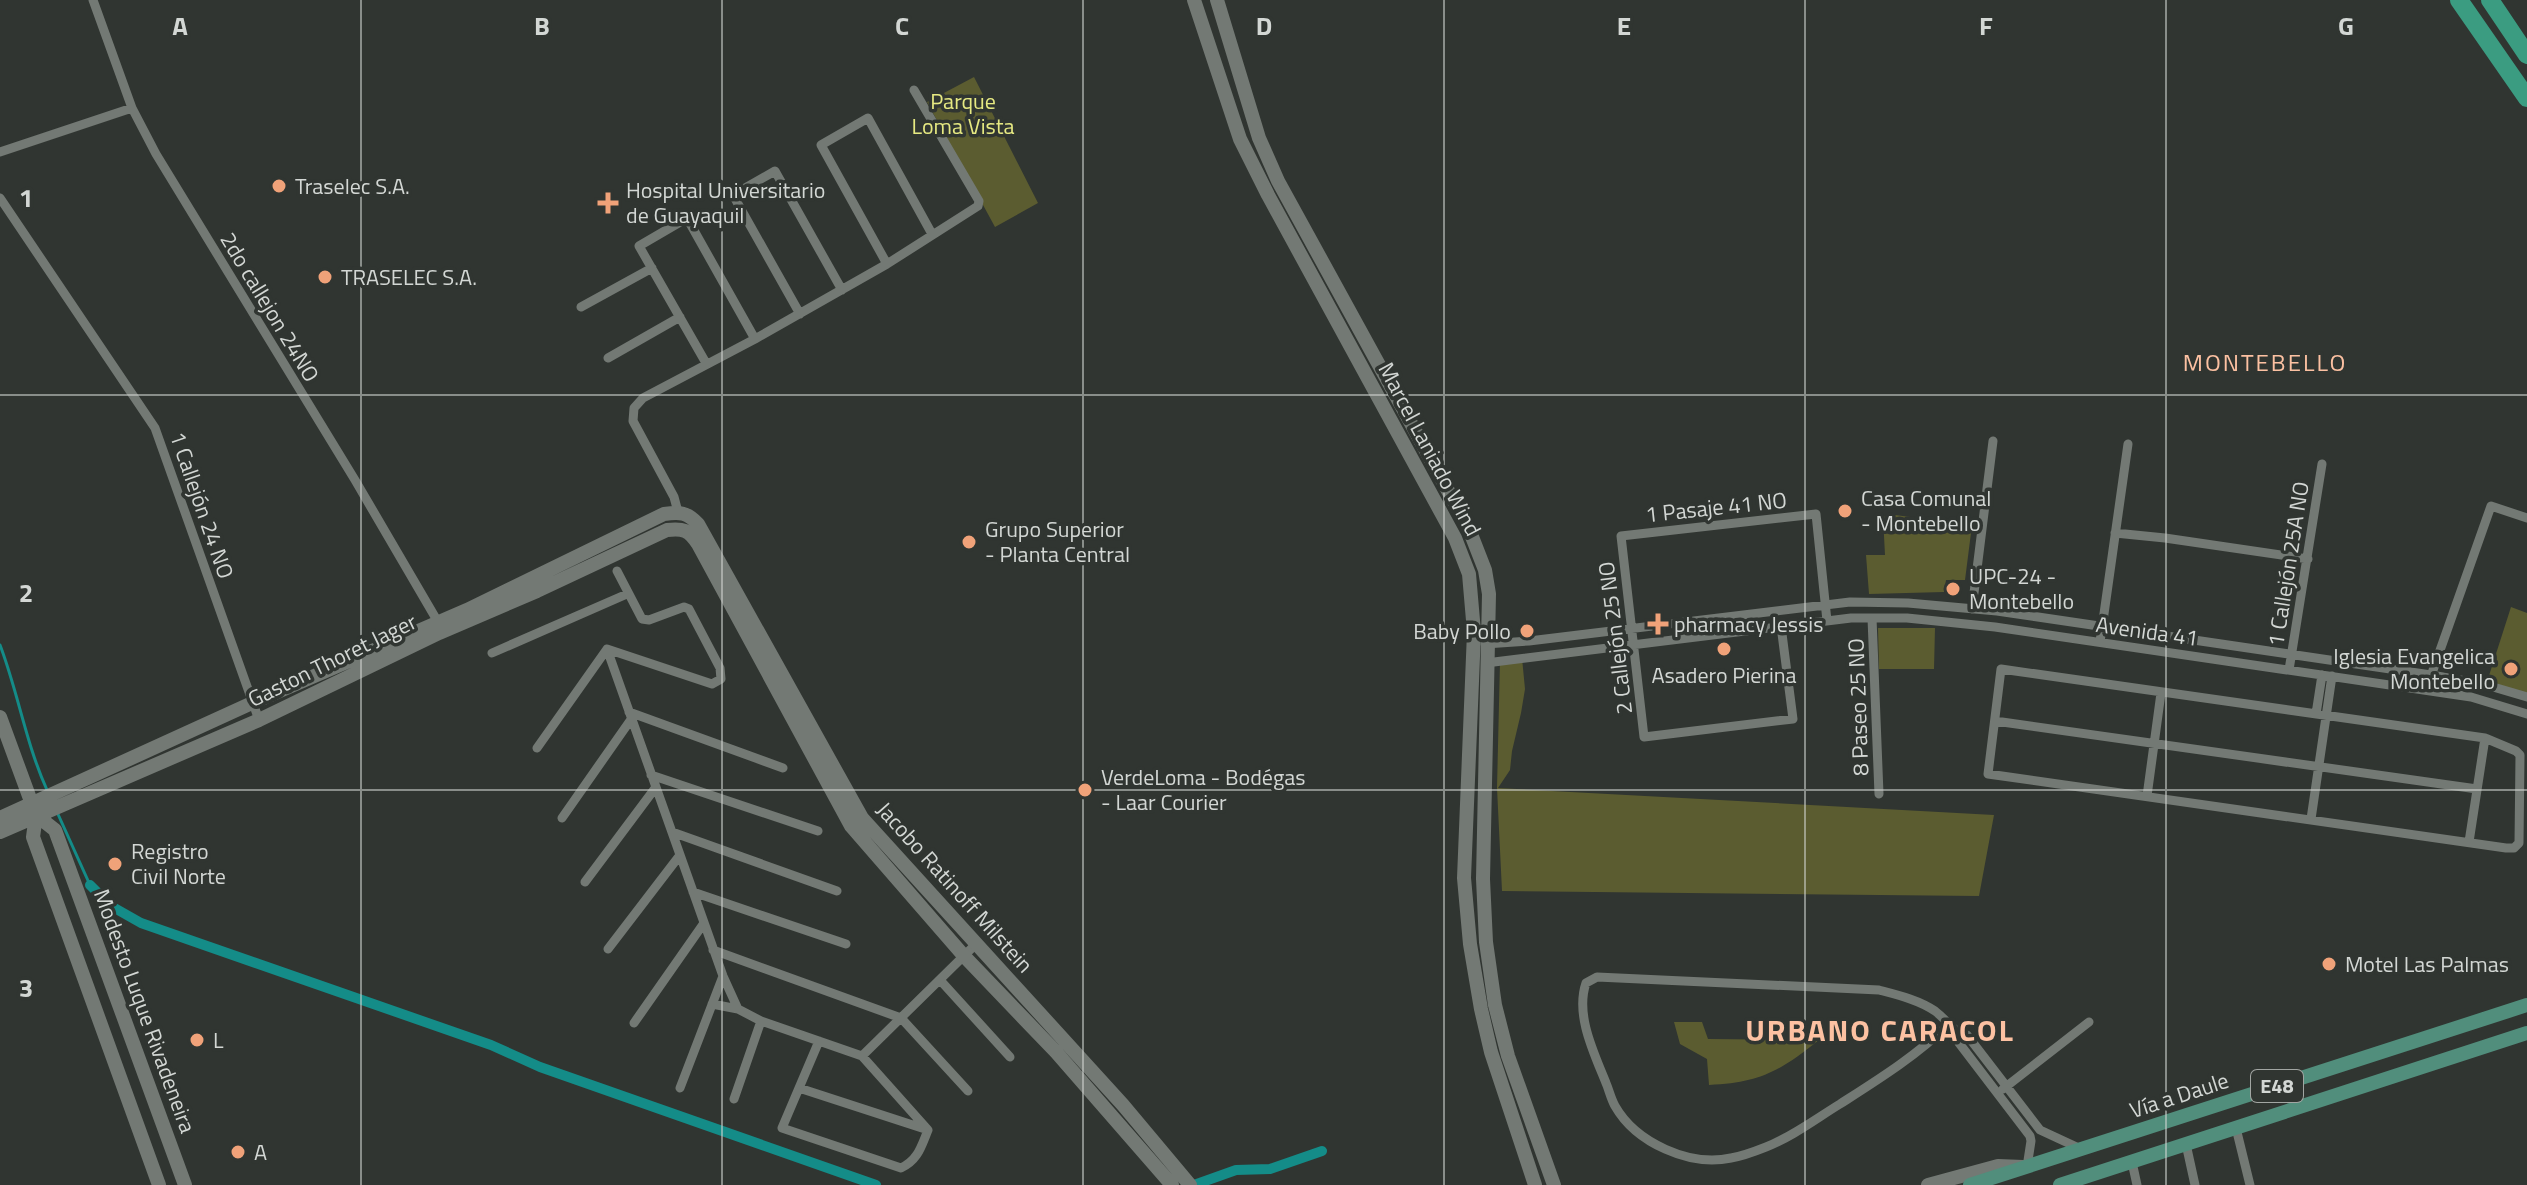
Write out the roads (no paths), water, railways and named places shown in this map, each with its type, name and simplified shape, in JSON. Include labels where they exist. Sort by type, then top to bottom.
[{"type":"highway","points":[[2459,0],[2527,98]]},
{"type":"highway","points":[[2490,0],[2527,55]]},
{"type":"main road","name":"Vía a Daule","points":[[1970,1185],[2527,1005]]},
{"type":"main road","name":"E48","points":[[2060,1185],[2081,1182],[2132,1162],[2527,1033]]},
{"type":"street","name":"2do callejon 24NO","points":[[93,0],[132,108],[185,203],[438,622]]},
{"type":"street","name":"Marcel Laniado Wind","points":[[1194,0],[1240,139],[1455,538],[1469,574],[1482,644]]},
{"type":"street","name":"Marcel Laniado Wind","points":[[1217,0],[1259,138],[1278,181],[1479,552],[1489,594],[1482,644],[1464,878],[1470,944],[1481,1009],[1491,1052],[1535,1185]]},
{"type":"street","points":[[678,512],[674,497],[633,421],[634,408],[643,398],[800,314],[974,210],[979,201],[914,90]]},
{"type":"street","points":[[0,152],[132,108]]},
{"type":"street","points":[[887,264],[821,145],[868,118],[932,234]]},
{"type":"street","points":[[800,314],[733,195],[775,171],[842,290]]},
{"type":"street","name":"1 Callejón 24 NO","points":[[0,198],[155,428],[259,720]]},
{"type":"street","points":[[706,363],[639,246],[687,218],[755,339]]},
{"type":"street","points":[[581,307],[652,268]]},
{"type":"street","points":[[608,358],[680,317]]},
{"type":"street","points":[[1972,609],[1993,441]]},
{"type":"street","points":[[2100,642],[2128,444]]},
{"type":"street","name":"1 Callejón 25A NO","points":[[2289,670],[2322,464]]},
{"type":"street","points":[[2426,690],[2491,506],[2527,518]]},
{"type":"street","name":"Gaston Thoret Jager","points":[[0,818],[34,809],[259,720],[439,633],[664,514],[678,512]]},
{"type":"street","name":"Jacobo Ratinoff Milstein","points":[[678,512],[689,515],[698,524],[851,826],[964,956],[1056,1052],[1172,1185]]},
{"type":"street","name":"1 Pasaje 41 NO","points":[[1621,536],[1816,514],[1825,605]]},
{"type":"street","name":"Gaston Thoret Jager","points":[[0,832],[34,809],[252,703],[438,622],[667,530],[681,528]]},
{"type":"street","name":"Jacobo Ratinoff Milstein","points":[[681,528],[691,533],[698,544],[862,818],[1123,1105],[1190,1185]]},
{"type":"street","points":[[2115,533],[2308,559]]},
{"type":"street","name":"2 Callejón 25 NO","points":[[1621,536],[1644,737],[1793,719],[1781,626]]},
{"type":"street","points":[[607,649],[712,684],[721,679],[720,668],[689,609],[684,607],[649,620],[642,619],[617,571]]},
{"type":"street","points":[[492,653],[627,594]]},
{"type":"street","name":"Avenida 41","points":[[1482,644],[1518,643],[1850,602],[1908,603],[2103,627],[2431,675],[2483,684],[2527,697]]},
{"type":"street","points":[[1825,605],[1827,621]]},
{"type":"street","name":"8 Paseo 25 NO","points":[[1872,618],[1879,794]]},
{"type":"street","name":"Avenida 41","points":[[1481,664],[1827,621],[1907,618],[1995,627],[2426,690],[2471,697],[2527,714]]},
{"type":"street","points":[[2165,652],[2167,636]]},
{"type":"street","points":[[607,649],[713,950],[738,1009]]},
{"type":"street","points":[[537,748],[607,649]]},
{"type":"street","name":"Marcel Laniado Wind","points":[[1481,664],[1486,942],[1495,1005],[1508,1056],[1554,1185]]},
{"type":"street","points":[[2001,669],[2321,715],[2485,738],[2516,751],[2520,755],[2519,843],[2514,848],[2506,848],[1988,774],[2001,669]]},
{"type":"street","points":[[2311,819],[2327,676]]},
{"type":"street","points":[[2147,796],[2161,693]]},
{"type":"street","points":[[630,715],[783,768]]},
{"type":"street","points":[[562,818],[630,715]]},
{"type":"street","name":"Modesto Luque Rivadeneira","points":[[0,717],[34,809],[33,837],[159,1185]]},
{"type":"street","points":[[1995,721],[2477,789]]},
{"type":"street","points":[[2469,842],[2485,738]]},
{"type":"street","points":[[651,775],[818,831]]},
{"type":"street","points":[[585,882],[656,787]]},
{"type":"street","name":"Modesto Luque Rivadeneira","points":[[34,809],[55,830],[185,1185]]},
{"type":"street","points":[[672,832],[837,891]]},
{"type":"street","points":[[608,949],[680,855]]},
{"type":"street","points":[[693,892],[846,944]]},
{"type":"street","points":[[634,1023],[704,923]]},
{"type":"street","points":[[862,1056],[976,944]]},
{"type":"street","points":[[713,950],[901,1018],[968,1091]]},
{"type":"street","points":[[680,1088],[723,976]]},
{"type":"street","points":[[1949,1024],[1892,1071],[1768,1147],[1729,1159],[1696,1159],[1665,1149],[1639,1133],[1616,1108],[1583,1018],[1582,996],[1586,983],[1597,977],[1879,990],[1907,997],[1935,1011],[1949,1024],[1957,1032],[1967,1035],[2030,1136],[2027,1167]]},
{"type":"street","points":[[940,980],[1010,1057]]},
{"type":"street","points":[[712,1004],[738,1009],[761,1021],[862,1056],[928,1130]]},
{"type":"street","points":[[734,1099],[761,1021]]},
{"type":"street","points":[[2002,1089],[2089,1022]]},
{"type":"street","points":[[819,1041],[782,1128],[901,1168],[918,1157],[928,1130]]},
{"type":"street","points":[[799,1088],[928,1130]]},
{"type":"street","points":[[2002,1089],[2040,1130],[2081,1149]]},
{"type":"street","points":[[2236,1128],[2250,1185]]},
{"type":"street","points":[[2186,1144],[2195,1185]]},
{"type":"street","points":[[2132,1162],[2137,1185]]},
{"type":"street","name":"Vía a Daule","points":[[1928,1185],[1998,1166],[2027,1167]]},
{"type":"waterway","points":[[0,645],[33,755],[47,790]]},
{"type":"waterway","points":[[57,812],[90,885]]},
{"type":"waterway","points":[[90,885],[111,906],[141,923],[491,1045],[540,1067],[876,1185]]},
{"type":"waterway","points":[[1194,1185],[1236,1170],[1270,1169],[1322,1151]]},
{"type":"place","name":"Traselec S.A.","points":[[279,186]]},
{"type":"place","name":"Hospital Universitario de Guayaquil","points":[[608,203]]},
{"type":"place","name":"TRASELEC S.A.","points":[[325,277]]},
{"type":"place","name":"Casa Comunal - Montebello","points":[[1845,511]]},
{"type":"place","name":"Grupo Superior - Planta Central","points":[[969,542]]},
{"type":"place","name":"UPC-24 - Montebello","points":[[1953,589]]},
{"type":"place","name":"pharmacy Jessis","points":[[1658,624]]},
{"type":"place","name":"Baby Pollo","points":[[1527,631]]},
{"type":"place","name":"Asadero Pierina","points":[[1724,649]]},
{"type":"place","name":"Iglesia Evangelica Montebello","points":[[2511,669]]},
{"type":"place","name":"VerdeLoma - Bodégas - Laar Courier","points":[[1085,790]]},
{"type":"place","name":"Registro Civil Norte","points":[[115,864]]},
{"type":"place","name":"Motel Las Palmas","points":[[2329,964]]},
{"type":"place","name":"L","points":[[197,1040]]},
{"type":"place","name":"A","points":[[238,1152]]},
{"type":"district","name":"MONTEBELLO","points":[[2265,363]]},
{"type":"district","name":"URBANO CARACOL","points":[[1880,1031]]},
{"type":"park label","name":"Parque Loma Vista","points":[[963,114]]}]
